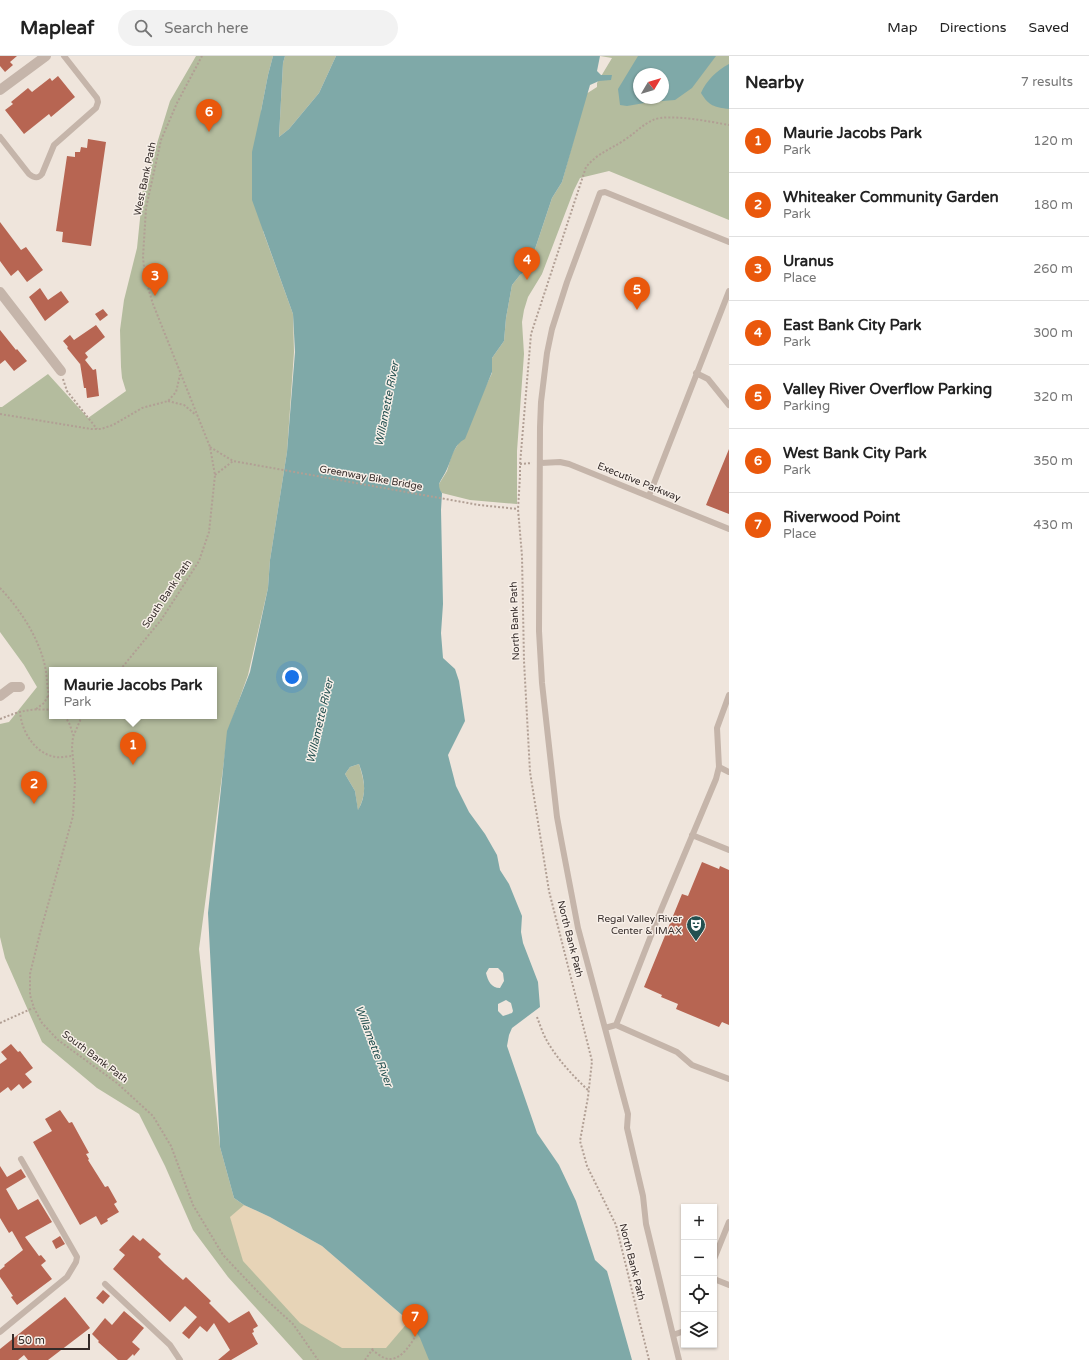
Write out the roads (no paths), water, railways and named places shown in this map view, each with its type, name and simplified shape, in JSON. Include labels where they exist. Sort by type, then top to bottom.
[{"type":"street","points":[[0,90],[46,56]]},
{"type":"street","points":[[0,292],[61,371]]},
{"type":"street","points":[[0,696],[12,687],[20,687]]},
{"type":"lane","points":[[0,137],[30,174],[37,178],[42,174],[54,145],[96,108],[98,102],[97,98],[64,56]]},
{"type":"lane","points":[[679,1360],[646,1224],[643,1196],[627,1128],[628,1114],[578,928],[553,791],[540,655],[541,402],[547,353],[552,329],[566,282],[600,193],[605,192],[729,242]]},
{"type":"lane","points":[[649,496],[729,290]]},
{"type":"lane","points":[[696,373],[708,378],[729,405]]},
{"type":"lane","name":"Executive Parkway","points":[[541,462],[564,462],[729,529]]},
{"type":"lane","points":[[616,1025],[658,916],[711,790],[719,767],[716,728],[729,695]]},
{"type":"lane","points":[[719,767],[729,772]]},
{"type":"lane","points":[[692,835],[729,850]]},
{"type":"lane","points":[[605,1028],[616,1025],[677,1052],[692,1064],[729,1079]]},
{"type":"lane","points":[[0,1332],[67,1277],[77,1260],[77,1257],[21,1159]]},
{"type":"lane","points":[[717,1252],[729,1222]]},
{"type":"lane","points":[[717,1280],[729,1285]]},
{"type":"lane","points":[[105,1284],[170,1345],[180,1360]]},
{"type":"lane","points":[[673,1335],[681,1332]]},
{"type":"water","name":"Willamette River","points":[[273,56],[285,56],[283,63],[279,137],[289,129],[319,93],[336,56],[600,56],[597,71],[601,75],[612,75],[611,80],[599,81],[590,85],[562,182],[552,198],[529,269],[520,275],[512,285],[506,318],[504,341],[492,358],[492,372],[465,439],[455,448],[439,484],[442,493],[443,604],[441,633],[443,658],[455,669],[459,681],[465,721],[448,755],[456,786],[469,812],[485,834],[497,855],[500,870],[509,884],[522,916],[521,932],[523,943],[538,982],[540,1007],[512,1028],[507,1046],[537,1133],[559,1165],[576,1201],[595,1260],[607,1271],[632,1360],[429,1360],[420,1338],[409,1321],[322,1246],[270,1217],[244,1205],[234,1198],[220,1147],[208,913],[227,731],[250,672],[268,588],[270,560],[287,452],[295,352],[293,314],[252,200],[252,152]],"holes":[[[359,764],[363,776],[364,793],[358,810],[355,791],[345,774],[350,767]],[[489,968],[498,968],[503,973],[504,981],[500,988],[494,987],[490,984],[486,973]],[[506,1000],[511,1003],[512,1013],[503,1016],[498,1011],[498,1004]]]},
{"type":"water","points":[[638,56],[716,56],[692,88],[675,100],[669,100],[669,68],[633,68],[633,104],[638,104],[627,106],[620,105],[618,89]]},
{"type":"water","points":[[729,64],[729,109],[712,105],[701,93],[712,76]]},
{"type":"place","name":"West Bank City Park","points":[[209,132]]},
{"type":"place","name":"East Bank City Park","points":[[527,280]]},
{"type":"place","name":"Uranus","points":[[155,296]]},
{"type":"place","name":"Valley River Overflow Parking","points":[[637,310]]},
{"type":"place","name":"Maurie Jacobs Park","points":[[133,765]]},
{"type":"place","name":"Whiteaker Community Garden","points":[[34,804]]},
{"type":"place","name":"Regal Valley River Center & IMAX","points":[[696,942]]},
{"type":"place","name":"Riverwood Point","points":[[415,1337]]}]
